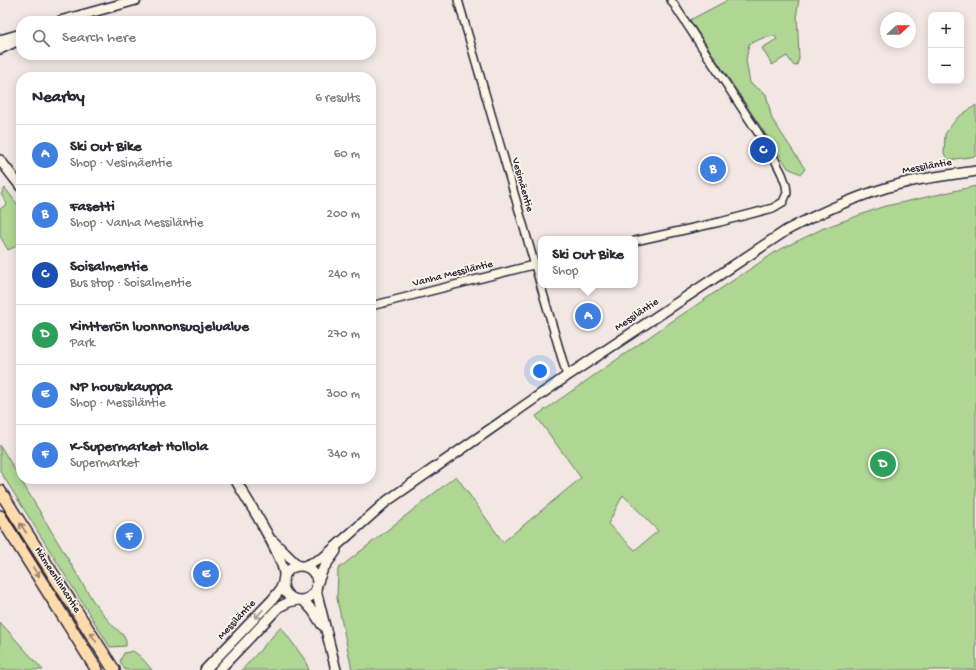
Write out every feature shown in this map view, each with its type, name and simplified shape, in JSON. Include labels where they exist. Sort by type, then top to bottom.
[{"type":"main road","name":"Hämeenlinnantie","points":[[0,491],[114,670]]},
{"type":"main road","name":"Hämeenlinnantie","points":[[0,516],[97,670]]},
{"type":"street","points":[[78,16],[136,0]]},
{"type":"street","name":"Vesimäentie","points":[[458,0],[537,264]]},
{"type":"street","points":[[638,240],[720,222],[773,208],[783,202],[787,193],[782,174],[772,154],[671,0]]},
{"type":"street","points":[[0,40],[16,35]]},
{"type":"street","points":[[0,49],[16,41]]},
{"type":"street","points":[[0,160],[16,181]]},
{"type":"street","name":"Messiläntie","points":[[301,566],[320,559],[387,501],[566,376],[787,230],[822,211],[866,194],[901,184],[976,171]]},
{"type":"street","name":"Vanha Messiläntie","points":[[376,305],[537,264]]},
{"type":"street","name":"Vesimäentie","points":[[543,288],[566,376]]},
{"type":"street","points":[[238,484],[269,538],[283,567],[283,588],[288,596],[300,600],[311,608],[329,641]]},
{"type":"street","points":[[269,538],[301,566],[309,568],[314,572],[317,578],[317,587],[336,670]]},
{"type":"street","name":"Messiläntie","points":[[317,587],[323,569],[342,541]]},
{"type":"street","points":[[283,580],[290,569],[301,566]]},
{"type":"street","name":"Messiläntie","points":[[205,670],[272,600],[280,590],[283,580]]},
{"type":"street","points":[[300,600],[313,595],[317,587]]},
{"type":"street","name":"Messiläntie","points":[[220,670],[279,607],[289,602],[300,600]]},
{"type":"green space","points":[[728,0],[799,0],[797,11],[799,58],[797,65],[794,66],[787,56],[772,65],[762,48],[777,39],[775,36],[763,38],[749,44],[746,60],[750,83],[766,94],[772,119],[805,169],[801,174],[788,168],[690,20]]},
{"type":"green space","points":[[976,105],[976,156],[949,160],[944,154],[945,134],[957,118]]},
{"type":"green space","points":[[976,186],[976,670],[352,670],[337,599],[338,569],[456,476],[503,542],[581,478],[536,416],[662,328],[777,251],[824,228],[882,207]],"holes":[[[623,495],[658,531],[635,550],[608,524]]]},
{"type":"green space","points":[[5,188],[16,202],[16,246],[8,250],[0,236],[0,209],[7,204],[1,194]]},
{"type":"green space","points":[[0,445],[16,472],[16,484],[23,484],[93,601],[112,625],[123,635],[126,641],[126,646],[110,647],[0,471]]},
{"type":"green space","points":[[0,622],[43,670],[0,670]]},
{"type":"green space","points":[[281,627],[305,660],[309,670],[242,670]]},
{"type":"green space","points":[[133,651],[141,657],[152,670],[125,670],[120,661],[124,653]]},
{"type":"place","name":"Soisalmentie","points":[[763,150]]},
{"type":"place","name":"Fasetti","points":[[713,169]]},
{"type":"place","name":"Ski Out Bike","points":[[588,316]]},
{"type":"place","name":"Kintterön luonnonsuojelualue","points":[[883,464]]},
{"type":"place","name":"K-Supermarket Hollola","points":[[129,536]]},
{"type":"place","name":"NP housukauppa","points":[[206,574]]}]
